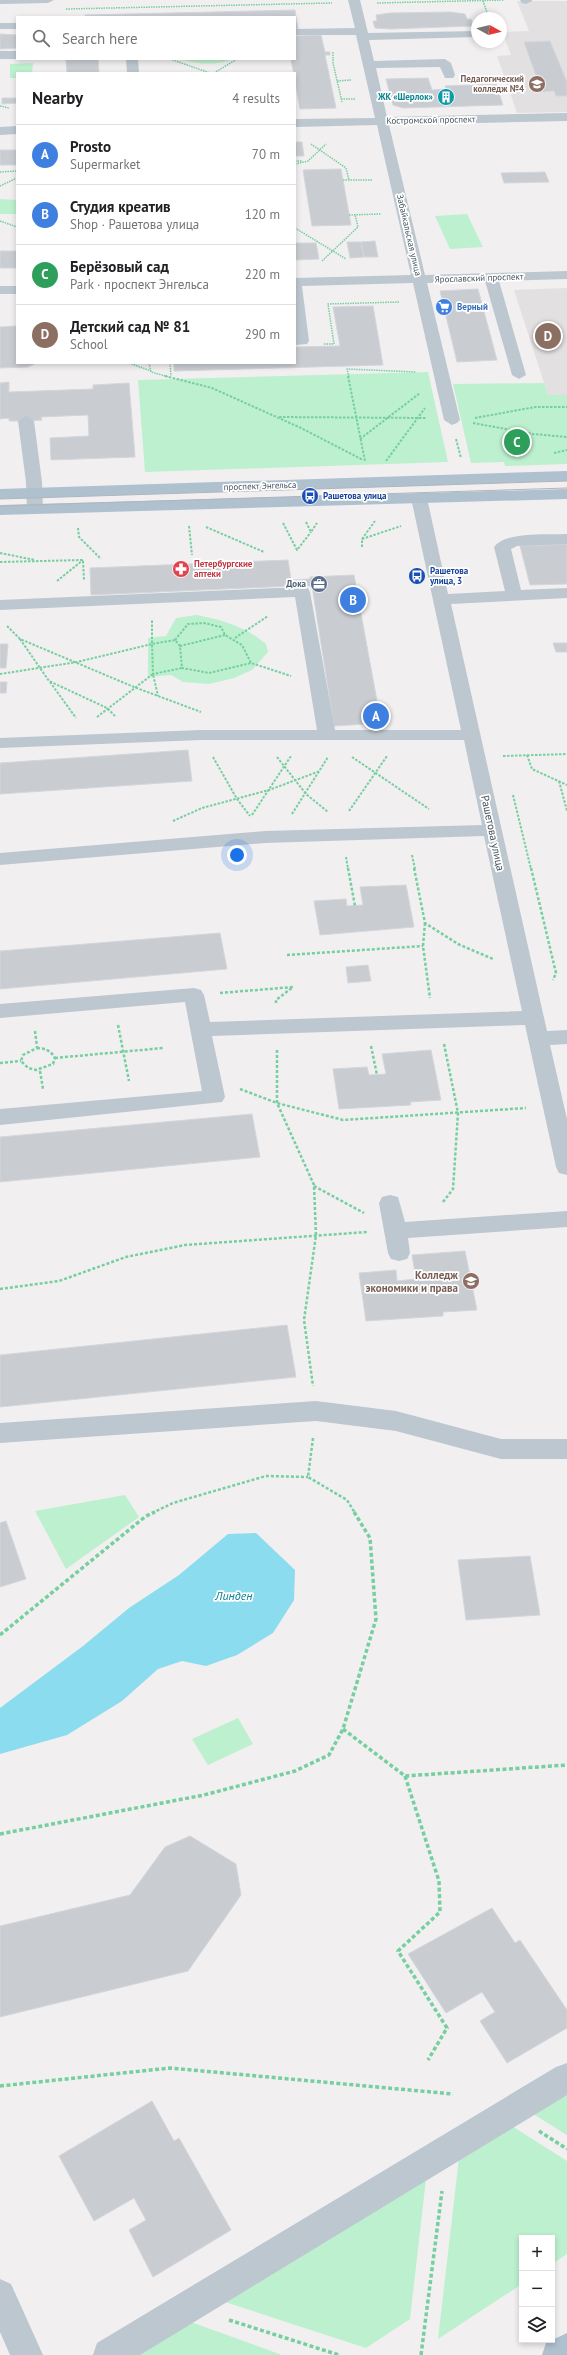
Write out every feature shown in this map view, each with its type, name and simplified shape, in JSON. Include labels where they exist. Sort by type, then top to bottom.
[{"type":"main road","name":"проспект Энгельса","points":[[0,494],[567,476]]},
{"type":"main road","points":[[415,481],[419,498]]},
{"type":"main road","name":"проспект Энгельса","points":[[0,510],[567,494]]},
{"type":"main road","points":[[558,2355],[567,2349]]},
{"type":"street","points":[[0,1],[48,0]]},
{"type":"street","name":"Забайкальская улица","points":[[355,2],[443,379],[457,421]]},
{"type":"street","points":[[0,26],[16,26]]},
{"type":"street","points":[[296,32],[362,34],[471,34]]},
{"type":"street","points":[[0,55],[16,55]]},
{"type":"street","points":[[132,60],[133,72]]},
{"type":"street","points":[[370,64],[445,63],[449,75]]},
{"type":"street","name":"Костромской проспект","points":[[296,123],[567,117]]},
{"type":"street","points":[[0,131],[16,130]]},
{"type":"street","name":"Ярославский проспект","points":[[296,283],[567,275]]},
{"type":"street","points":[[491,277],[519,375]]},
{"type":"street","points":[[0,290],[16,290]]},
{"type":"street","points":[[296,291],[302,340],[296,341]]},
{"type":"street","points":[[26,421],[35,509]]},
{"type":"street","name":"Рашетова улица","points":[[419,498],[567,1167]]},
{"type":"street","points":[[514,595],[502,547],[514,541],[567,539]]},
{"type":"street","points":[[0,605],[302,592],[318,684],[331,740]]},
{"type":"street","points":[[441,599],[567,593]]},
{"type":"street","points":[[0,743],[83,734],[131,737],[201,735],[305,736],[331,740],[398,734],[471,735]]},
{"type":"street","points":[[0,859],[286,836],[341,829],[408,832],[492,830]]},
{"type":"street","points":[[0,1011],[194,995],[214,1097],[0,1117]]},
{"type":"street","points":[[201,1029],[534,1018]]},
{"type":"street","points":[[538,1039],[567,1038]]},
{"type":"street","points":[[390,1203],[399,1253]]},
{"type":"street","points":[[396,1231],[567,1219]]},
{"type":"street","points":[[0,1433],[316,1411],[396,1421],[501,1449],[567,1449]]},
{"type":"street","points":[[109,2355],[567,2078]]},
{"type":"street","points":[[0,2295],[27,2355]]},
{"type":"path","points":[[483,0],[487,12]]},
{"type":"path","points":[[61,9],[509,0]]},
{"type":"path","points":[[319,3],[330,49],[334,53],[333,64],[343,105]]},
{"type":"path","points":[[173,60],[207,72]]},
{"type":"path","points":[[216,72],[235,60]]},
{"type":"path","points":[[308,142],[346,168],[349,180]]},
{"type":"path","points":[[296,163],[308,161],[328,142]]},
{"type":"path","points":[[0,172],[16,172]]},
{"type":"path","points":[[0,186],[16,178]]},
{"type":"path","points":[[343,180],[397,180]]},
{"type":"path","points":[[349,215],[405,214]]},
{"type":"path","points":[[321,262],[358,227],[355,215]]},
{"type":"path","points":[[0,221],[16,227]]},
{"type":"path","points":[[296,228],[303,231],[350,260]]},
{"type":"path","points":[[319,345],[334,344],[328,304],[425,301]]},
{"type":"path","points":[[132,364],[152,372],[212,388],[277,417],[365,461],[369,465]]},
{"type":"path","points":[[149,364],[152,372]]},
{"type":"path","points":[[170,364],[171,377]]},
{"type":"path","points":[[365,461],[347,369],[381,369],[443,379]]},
{"type":"path","points":[[360,439],[443,379]]},
{"type":"path","points":[[384,463],[418,418],[443,379]]},
{"type":"path","points":[[457,421],[535,407],[567,407]]},
{"type":"path","points":[[277,417],[418,418],[457,421],[533,434],[567,437]]},
{"type":"path","points":[[457,421],[462,463]]},
{"type":"path","points":[[279,516],[297,550],[311,532]]},
{"type":"path","points":[[362,547],[362,539],[379,516]]},
{"type":"path","points":[[188,520],[192,555]]},
{"type":"path","points":[[78,523],[80,537],[101,559]]},
{"type":"path","points":[[362,539],[405,524]]},
{"type":"path","points":[[202,525],[264,552]]},
{"type":"path","points":[[0,553],[42,561]]},
{"type":"path","points":[[0,562],[83,560]]},
{"type":"path","points":[[0,674],[76,662],[175,640],[188,624],[204,622],[220,627],[225,635]]},
{"type":"path","points":[[5,624],[20,639],[83,734],[107,708],[153,674],[182,668],[200,674],[222,672],[251,663],[318,684]]},
{"type":"path","points":[[180,646],[225,635],[235,638],[244,646],[251,663]]},
{"type":"path","points":[[20,639],[134,687],[207,715]]},
{"type":"path","points":[[175,640],[180,646],[182,668]]},
{"type":"path","points":[[152,644],[153,674],[158,696]]},
{"type":"path","points":[[49,681],[107,708],[128,730],[131,737]]},
{"type":"path","points":[[341,829],[376,774],[398,734]]},
{"type":"path","points":[[201,735],[237,799],[251,818],[305,736]]},
{"type":"path","points":[[256,735],[285,766],[306,794],[341,829],[355,906]]},
{"type":"path","points":[[286,836],[287,822],[320,771],[331,740],[376,774],[462,831]]},
{"type":"path","points":[[476,758],[567,754]]},
{"type":"path","points":[[527,755],[532,769],[567,785]]},
{"type":"path","points":[[166,824],[202,808],[269,790],[320,771]]},
{"type":"path","points":[[559,781],[567,811]]},
{"type":"path","points":[[408,832],[425,923],[423,946],[434,1021],[446,1051],[458,1113],[453,1189],[424,1229]]},
{"type":"path","points":[[425,923],[458,944],[500,962]]},
{"type":"path","points":[[287,955],[423,946]]},
{"type":"path","points":[[194,995],[292,987],[276,1000],[276,1103],[314,1186],[316,1235],[304,1320],[316,1411],[308,1477]]},
{"type":"path","points":[[114,1001],[134,1104]]},
{"type":"path","points":[[366,1023],[377,1075]]},
{"type":"path","points":[[37,1048],[46,1048],[52,1052],[55,1058],[53,1064],[40,1070],[30,1070],[24,1066],[21,1061],[23,1055],[37,1048]]},
{"type":"path","points":[[55,1058],[163,1048]]},
{"type":"path","points":[[0,1062],[21,1061]]},
{"type":"path","points":[[210,1077],[276,1103],[343,1120],[531,1108]]},
{"type":"path","points":[[314,1186],[396,1231]]},
{"type":"path","points":[[0,1289],[59,1281],[126,1257],[185,1245],[316,1235],[396,1231]]},
{"type":"path","points":[[0,1635],[146,1516],[172,1503],[266,1476],[308,1477],[347,1500],[370,1538],[376,1619],[344,1729],[329,1755],[295,1771],[204,1795],[0,1834]]},
{"type":"path","points":[[344,1729],[404,1776],[416,1805],[439,1881],[440,1912],[398,1951],[447,2028],[428,2060]]},
{"type":"path","points":[[404,1776],[567,1765]]},
{"type":"path","points":[[0,2086],[170,2068],[453,2094]]},
{"type":"path","points":[[421,2355],[447,2151]]},
{"type":"path","points":[[188,2308],[339,2355]]},
{"type":"shaded area","name":"Педагогический колледж №4","points":[[517,1],[567,1],[567,112],[517,113],[497,56],[511,55],[507,45],[507,32],[529,31]]},
{"type":"shaded area","points":[[567,288],[567,395],[548,395],[514,290]]},
{"type":"green space","points":[[184,60],[229,60],[220,63],[206,64]]},
{"type":"green space","points":[[33,63],[32,72],[16,72],[16,78],[10,78],[10,64]]},
{"type":"green space","points":[[0,199],[16,200],[16,214],[0,214]]},
{"type":"green space","points":[[467,214],[483,247],[450,249],[435,216]]},
{"type":"green space","points":[[428,372],[448,462],[145,472],[138,380]]},
{"type":"green space","points":[[544,383],[548,395],[567,395],[567,464],[505,466],[504,462],[471,463],[453,384]]},
{"type":"green space","points":[[197,615],[234,625],[250,633],[266,644],[268,652],[252,670],[234,678],[209,684],[183,682],[171,675],[148,677],[148,638],[166,636],[176,618]]},
{"type":"green space","points":[[125,1495],[139,1517],[66,1569],[35,1511]]},
{"type":"green space","points":[[238,1718],[253,1744],[208,1765],[192,1739]]},
{"type":"green space","points":[[567,2093],[567,2135],[533,2114]]},
{"type":"green space","points":[[512,2126],[567,2161],[567,2254],[555,2262],[555,2235],[519,2235],[519,2286],[438,2339],[459,2158]]},
{"type":"green space","points":[[426,2179],[410,2319],[366,2348],[225,2302]]},
{"type":"green space","points":[[191,2322],[282,2355],[137,2355]]},
{"type":"water","name":"Линден","points":[[256,1533],[295,1570],[294,1600],[273,1633],[237,1655],[206,1666],[182,1661],[158,1669],[122,1701],[67,1735],[0,1754],[0,1708],[83,1646],[129,1608],[179,1575],[228,1534]]},
{"type":"building","points":[[295,10],[296,16],[85,16]]},
{"type":"building","points":[[450,12],[465,14],[467,19],[471,19],[471,26],[390,29],[375,28],[373,21],[377,21],[376,15],[390,13]]},
{"type":"building","points":[[296,17],[298,30],[296,30]]},
{"type":"building","points":[[0,34],[16,35],[16,48],[0,49]]},
{"type":"building","points":[[321,35],[325,52],[330,52],[330,55],[325,55],[336,108],[300,109],[296,87],[296,72],[293,72],[291,60],[296,60],[296,36]]},
{"type":"building","points":[[550,41],[567,82],[567,96],[556,96],[554,91],[536,92],[532,81],[538,81],[524,42]]},
{"type":"building","points":[[66,60],[98,60],[99,72],[67,72]]},
{"type":"building","name":"ЖК «Шерлок»","points":[[428,78],[432,90],[446,89],[445,86],[496,84],[503,105],[403,108],[393,105],[386,79]]},
{"type":"building","points":[[2,98],[16,98],[16,103],[2,104]]},
{"type":"building","points":[[296,142],[302,142],[304,156],[296,156]]},
{"type":"building","points":[[0,150],[16,150],[16,165],[0,165]]},
{"type":"building","points":[[341,169],[351,225],[312,226],[303,170]]},
{"type":"building","points":[[545,172],[549,182],[504,183],[501,173]]},
{"type":"building","points":[[375,241],[378,257],[364,257],[361,242]]},
{"type":"building","points":[[347,242],[361,242],[364,257],[350,258]]},
{"type":"building","points":[[296,243],[316,243],[319,259],[296,260]]},
{"type":"building","points":[[0,251],[16,251],[16,268],[0,268]]},
{"type":"building","points":[[478,289],[497,360],[457,362],[440,291]]},
{"type":"building","points":[[373,306],[383,365],[174,371],[174,364],[296,364],[296,347],[340,346],[333,307]]},
{"type":"building","points":[[16,326],[16,364],[34,364],[28,367],[0,368],[0,327]]},
{"type":"building","points":[[9,382],[9,392],[93,389],[93,385],[129,383],[135,457],[51,460],[50,438],[89,436],[88,415],[41,417],[42,420],[26,421],[9,421],[9,418],[0,419],[0,383]]},
{"type":"building","points":[[567,544],[567,584],[530,585],[520,546]]},
{"type":"building","points":[[288,560],[292,586],[91,595],[90,568]]},
{"type":"building","points":[[354,575],[381,723],[334,726],[312,586],[292,586],[291,580],[310,579],[310,577]]},
{"type":"building","points":[[553,643],[567,643],[567,652],[556,652]]},
{"type":"building","points":[[0,644],[8,644],[6,668],[0,668]]},
{"type":"building","points":[[0,682],[7,682],[6,693],[0,693]]},
{"type":"building","points":[[188,750],[192,781],[0,794],[0,763]]},
{"type":"building","points":[[406,885],[414,927],[320,935],[314,901],[346,899],[347,906],[363,905],[360,887]]},
{"type":"building","points":[[220,933],[227,969],[0,989],[0,951]]},
{"type":"building","points":[[368,965],[371,981],[348,983],[346,967]]},
{"type":"building","points":[[431,1050],[441,1100],[410,1102],[411,1105],[339,1109],[333,1069],[367,1067],[369,1075],[386,1074],[382,1054]]},
{"type":"building","points":[[252,1114],[260,1157],[0,1182],[0,1137]]},
{"type":"building","points":[[465,1251],[477,1310],[443,1312],[443,1316],[366,1321],[359,1273],[396,1270],[397,1281],[416,1279],[412,1255]]},
{"type":"building","points":[[287,1325],[296,1377],[0,1407],[0,1355]]},
{"type":"building","points":[[6,1521],[26,1579],[0,1587],[0,1523]]},
{"type":"building","points":[[530,1556],[540,1615],[466,1620],[458,1560]]},
{"type":"building","points":[[190,1836],[236,1864],[241,1895],[188,1971],[0,2017],[0,1926],[130,1895],[165,1847]]},
{"type":"building","points":[[492,1908],[515,1943],[520,1940],[567,2010],[567,2028],[507,2063],[480,2021],[495,2012],[482,1992],[446,2013],[408,1954]]},
{"type":"building","points":[[152,2101],[174,2141],[179,2138],[231,2230],[153,2277],[129,2230],[146,2220],[134,2198],[94,2221],[59,2156]]},
{"type":"tram line","points":[[0,499],[567,481]]},
{"type":"tram line","points":[[0,506],[567,488]]},
{"type":"place","name":"Педагогический колледж №4","points":[[537,84]]},
{"type":"place","name":"ЖК «Шерлок»","points":[[446,97]]},
{"type":"place","name":"Верный","points":[[444,307]]},
{"type":"place","name":"Детский сад № 81","points":[[548,336]]},
{"type":"place","name":"Берёзовый сад","points":[[517,442]]},
{"type":"place","name":"Рашетова улица","points":[[310,496]]},
{"type":"place","name":"Петербургские аптеки","points":[[181,569]]},
{"type":"place","name":"Рашетова улица, 3","points":[[417,576]]},
{"type":"place","name":"Дока","points":[[319,584]]},
{"type":"place","name":"Студия креатив","points":[[353,600]]},
{"type":"place","name":"Prosto","points":[[376,716]]},
{"type":"place","name":"Колледж экономики и права","points":[[471,1281]]}]
